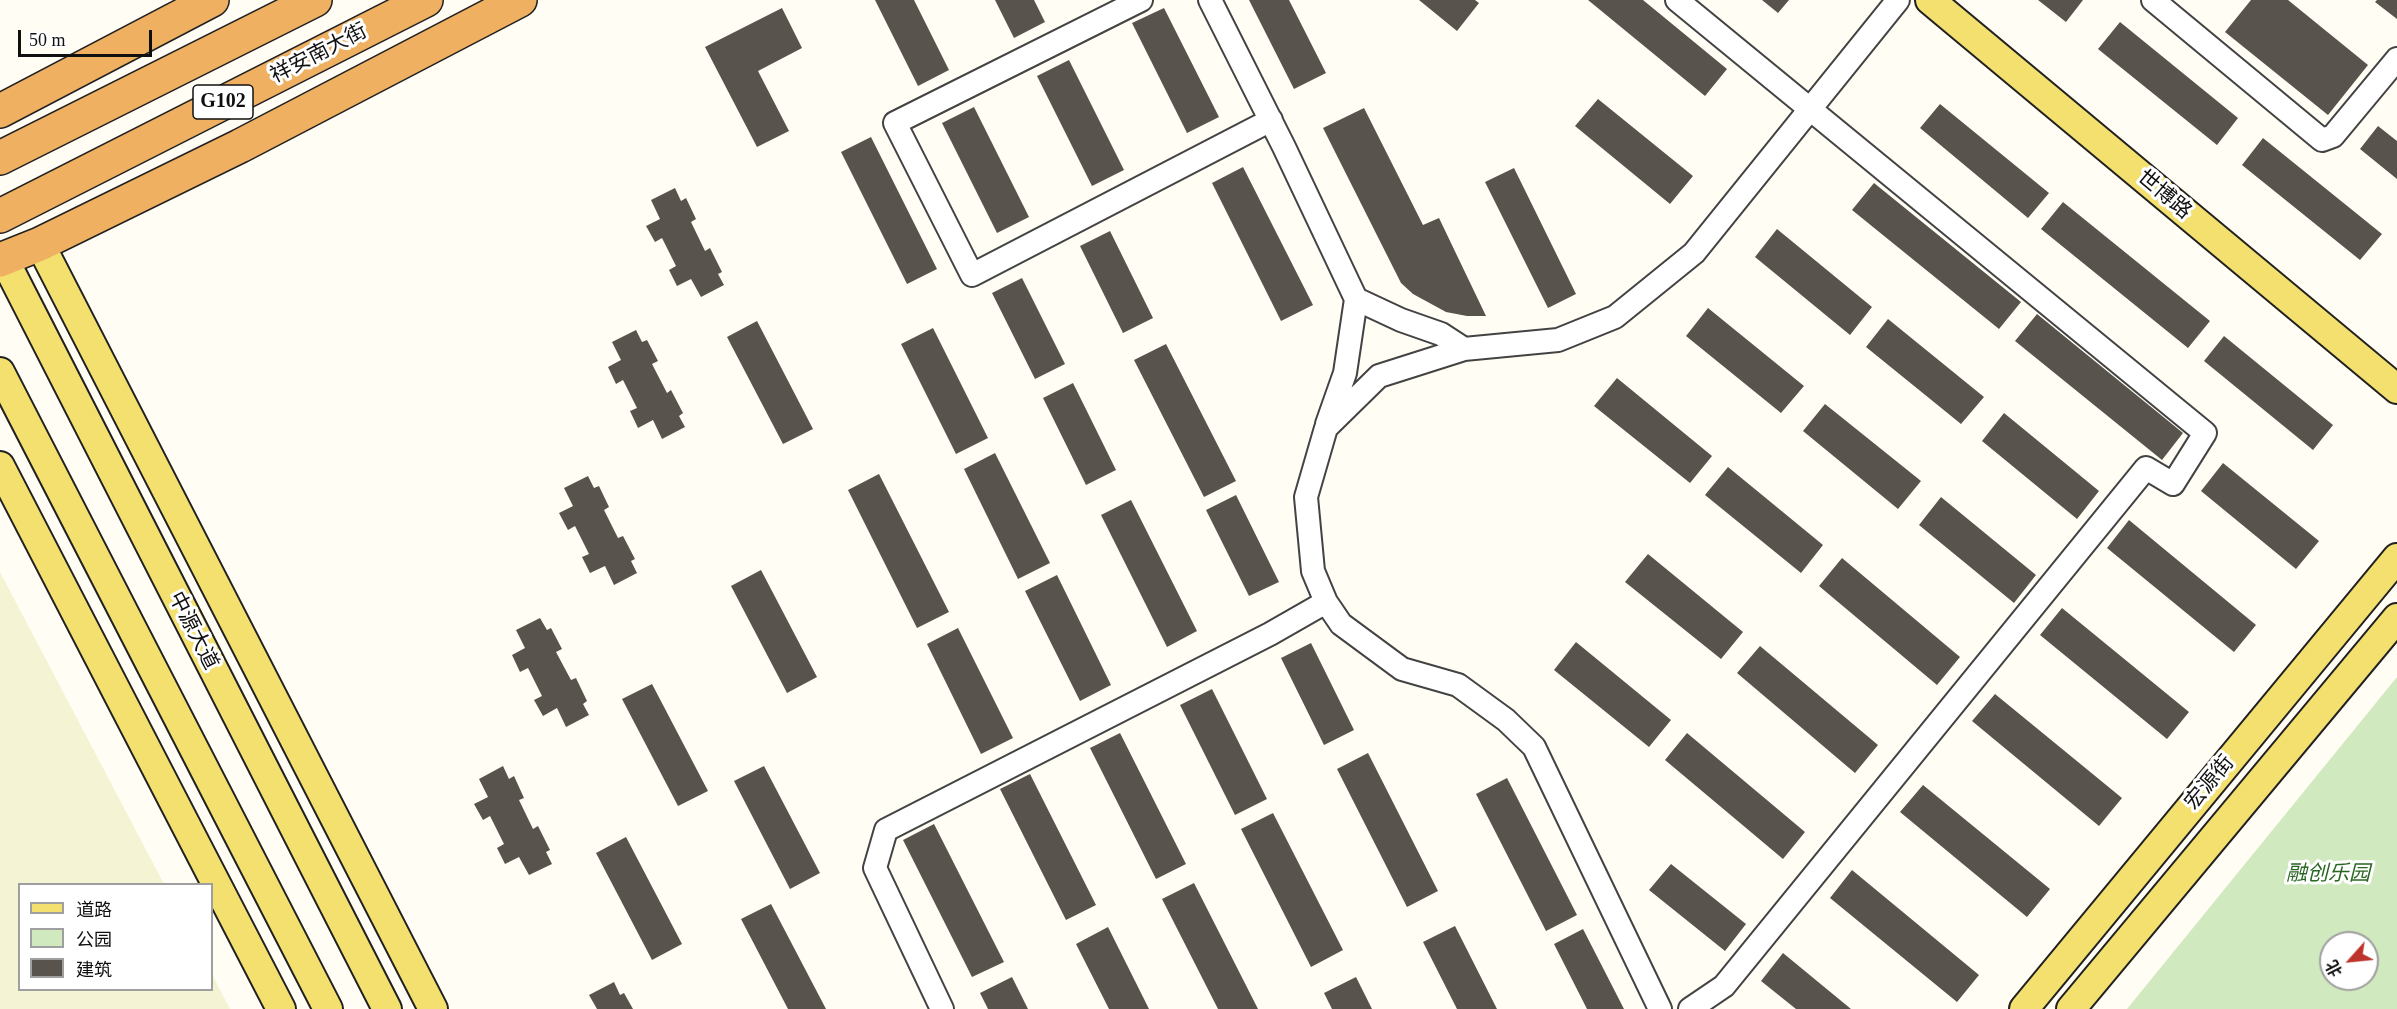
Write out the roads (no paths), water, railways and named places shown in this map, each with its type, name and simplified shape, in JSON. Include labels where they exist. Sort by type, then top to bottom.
[{"type":"highway","points":[[0,111],[212,0]]},
{"type":"highway","name":"G102","points":[[0,158],[315,0]]},
{"type":"highway","name":"祥安南大街","points":[[10,211],[426,0]]},
{"type":"highway","points":[[1,257],[40,244],[240,146],[520,0]]},
{"type":"highway","points":[[0,166],[10,211],[40,244]]},
{"type":"main road","name":"世博路","points":[[1930,0],[2397,389]]},
{"type":"main road","name":"世博路","points":[[1950,0],[2397,368]]},
{"type":"main road","points":[[40,244],[433,1009]]},
{"type":"main road","name":"中源大道","points":[[1,257],[387,1009]]},
{"type":"main road","points":[[0,372],[328,1009]]},
{"type":"main road","points":[[0,466],[281,1009]]},
{"type":"main road","name":"宏源街","points":[[2024,1009],[2397,558]]},
{"type":"main road","name":"宏源街","points":[[2072,1009],[2397,618]]},
{"type":"street","points":[[1141,0],[895,123],[972,275],[1271,120]]},
{"type":"street","points":[[1210,0],[1271,120],[1356,299],[1345,373],[1306,497],[1313,571],[1326,602],[1341,624],[1402,669],[1458,685],[1506,720],[1534,747],[1660,1009]]},
{"type":"street","points":[[1677,0],[2205,433],[2173,484],[2146,468],[1724,986],[1690,1009]]},
{"type":"street","points":[[1326,428],[1379,376],[1464,349],[1558,340],[1616,317],[1694,253],[1898,0]]},
{"type":"street","points":[[2153,0],[2322,140],[2333,136],[2397,59]]},
{"type":"street","points":[[1356,299],[1401,320],[1441,333],[1464,349]]},
{"type":"street","points":[[942,1009],[875,868],[886,830],[1249,645],[1326,602]]},
{"type":"park label","name":"融创乐园","points":[[2328,874]]}]
